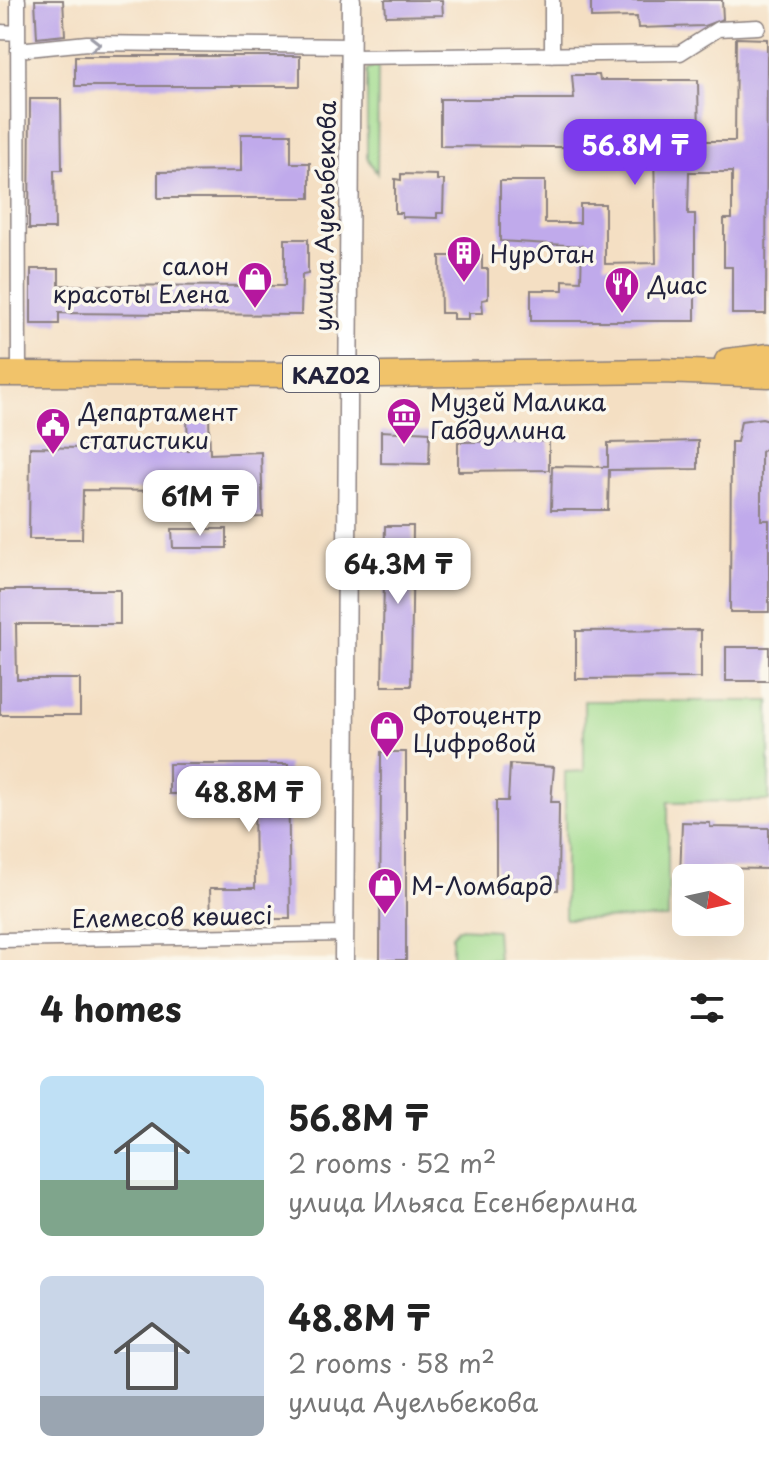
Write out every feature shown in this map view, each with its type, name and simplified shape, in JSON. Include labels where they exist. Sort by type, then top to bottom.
[{"type":"highway","points":[[662,371],[769,356]]},
{"type":"highway","name":"KАZ02","points":[[10,374],[346,375],[662,371],[769,375]]},
{"type":"highway","points":[[662,371],[769,388]]},
{"type":"street","points":[[10,374],[18,0]]},
{"type":"street","name":"улица Ауельбекова","points":[[344,960],[351,0]]},
{"type":"street","points":[[552,0],[552,55]]},
{"type":"street","points":[[18,50],[87,43],[350,52],[680,53],[718,29],[758,27]]},
{"type":"street","points":[[0,32],[18,33]]},
{"type":"street","name":"Елемесов көшесі","points":[[0,940],[344,934]]},
{"type":"green space","points":[[378,65],[377,173],[367,158],[367,70]]},
{"type":"green space","points":[[584,701],[769,701],[769,801],[668,802],[668,918],[565,919],[565,772],[584,771]]},
{"type":"green space","points":[[458,928],[496,930],[498,960],[452,960],[452,935]]},
{"type":"building","points":[[35,0],[63,0],[65,35],[37,38]]},
{"type":"building","points":[[385,0],[442,0],[443,15],[386,16]]},
{"type":"building","points":[[591,0],[722,0],[723,19],[704,26],[638,28],[637,17],[591,18]]},
{"type":"building","points":[[736,38],[767,39],[766,314],[732,314],[732,267],[724,267],[724,219],[732,219],[732,172],[689,172],[688,214],[695,214],[695,321],[531,321],[531,290],[563,290],[563,280],[581,281],[582,246],[500,241],[500,181],[545,181],[545,223],[580,223],[580,204],[605,204],[605,264],[656,263],[654,148],[440,146],[440,99],[574,99],[572,75],[599,75],[600,80],[698,80],[699,141],[735,141]]},
{"type":"building","points":[[75,56],[300,56],[300,86],[75,86]]},
{"type":"building","points":[[30,99],[61,99],[62,170],[54,170],[55,229],[29,229]]},
{"type":"building","points":[[241,134],[291,134],[291,163],[310,163],[310,198],[158,198],[158,172],[241,171]]},
{"type":"building","points":[[401,174],[437,175],[437,180],[444,180],[443,213],[437,213],[437,218],[402,217],[402,213],[395,213],[395,179],[401,180]]},
{"type":"building","points":[[285,239],[308,239],[308,274],[302,275],[301,315],[59,313],[59,324],[31,324],[31,269],[59,269],[59,285],[285,286]]},
{"type":"building","name":"НурОтан","points":[[455,251],[471,251],[471,256],[482,256],[482,269],[488,269],[488,299],[482,300],[483,313],[469,313],[469,319],[453,319],[453,313],[441,313],[440,256],[455,256]]},
{"type":"building","points":[[209,415],[210,454],[261,452],[263,517],[231,518],[230,487],[170,491],[83,490],[82,539],[29,539],[30,447],[188,450],[187,416]]},
{"type":"building","points":[[769,420],[769,446],[761,452],[761,520],[769,520],[769,612],[730,612],[731,442],[737,442],[741,421]]},
{"type":"building","points":[[399,425],[414,425],[414,431],[430,432],[429,464],[381,463],[381,431],[399,432]]},
{"type":"building","points":[[549,441],[549,470],[458,471],[458,442]]},
{"type":"building","points":[[698,441],[698,469],[609,470],[608,510],[551,510],[552,466],[608,467],[608,443]]},
{"type":"building","points":[[385,526],[413,526],[411,686],[382,686]]},
{"type":"building","points":[[172,529],[227,529],[227,548],[173,548]]},
{"type":"building","points":[[0,590],[120,590],[120,624],[16,624],[17,679],[80,679],[80,715],[0,715]]},
{"type":"building","points":[[701,630],[701,678],[576,679],[576,631]]},
{"type":"building","points":[[726,647],[769,647],[769,681],[726,681]]},
{"type":"building","points":[[381,752],[406,752],[406,960],[380,960]]},
{"type":"building","points":[[169,764],[288,764],[290,919],[211,919],[210,888],[255,888],[254,793],[169,794]]},
{"type":"building","points":[[510,764],[554,767],[551,802],[559,802],[558,890],[496,890],[496,801],[508,801]]},
{"type":"building","points":[[682,822],[710,823],[710,827],[769,828],[769,869],[744,869],[744,864],[680,864]]},
{"type":"place","name":"НурОтан","points":[[464,284]]},
{"type":"place","name":"салон красоты Елена","points":[[255,310]]},
{"type":"place","name":"Диас","points":[[622,315]]},
{"type":"place","name":"Музей Малика Габдуллина","points":[[404,446]]},
{"type":"place","name":"Департамент статистики","points":[[53,456]]},
{"type":"place","name":"Фотоцентр Цифровой","points":[[387,759]]},
{"type":"place","name":"М-Ломбард","points":[[385,916]]}]
